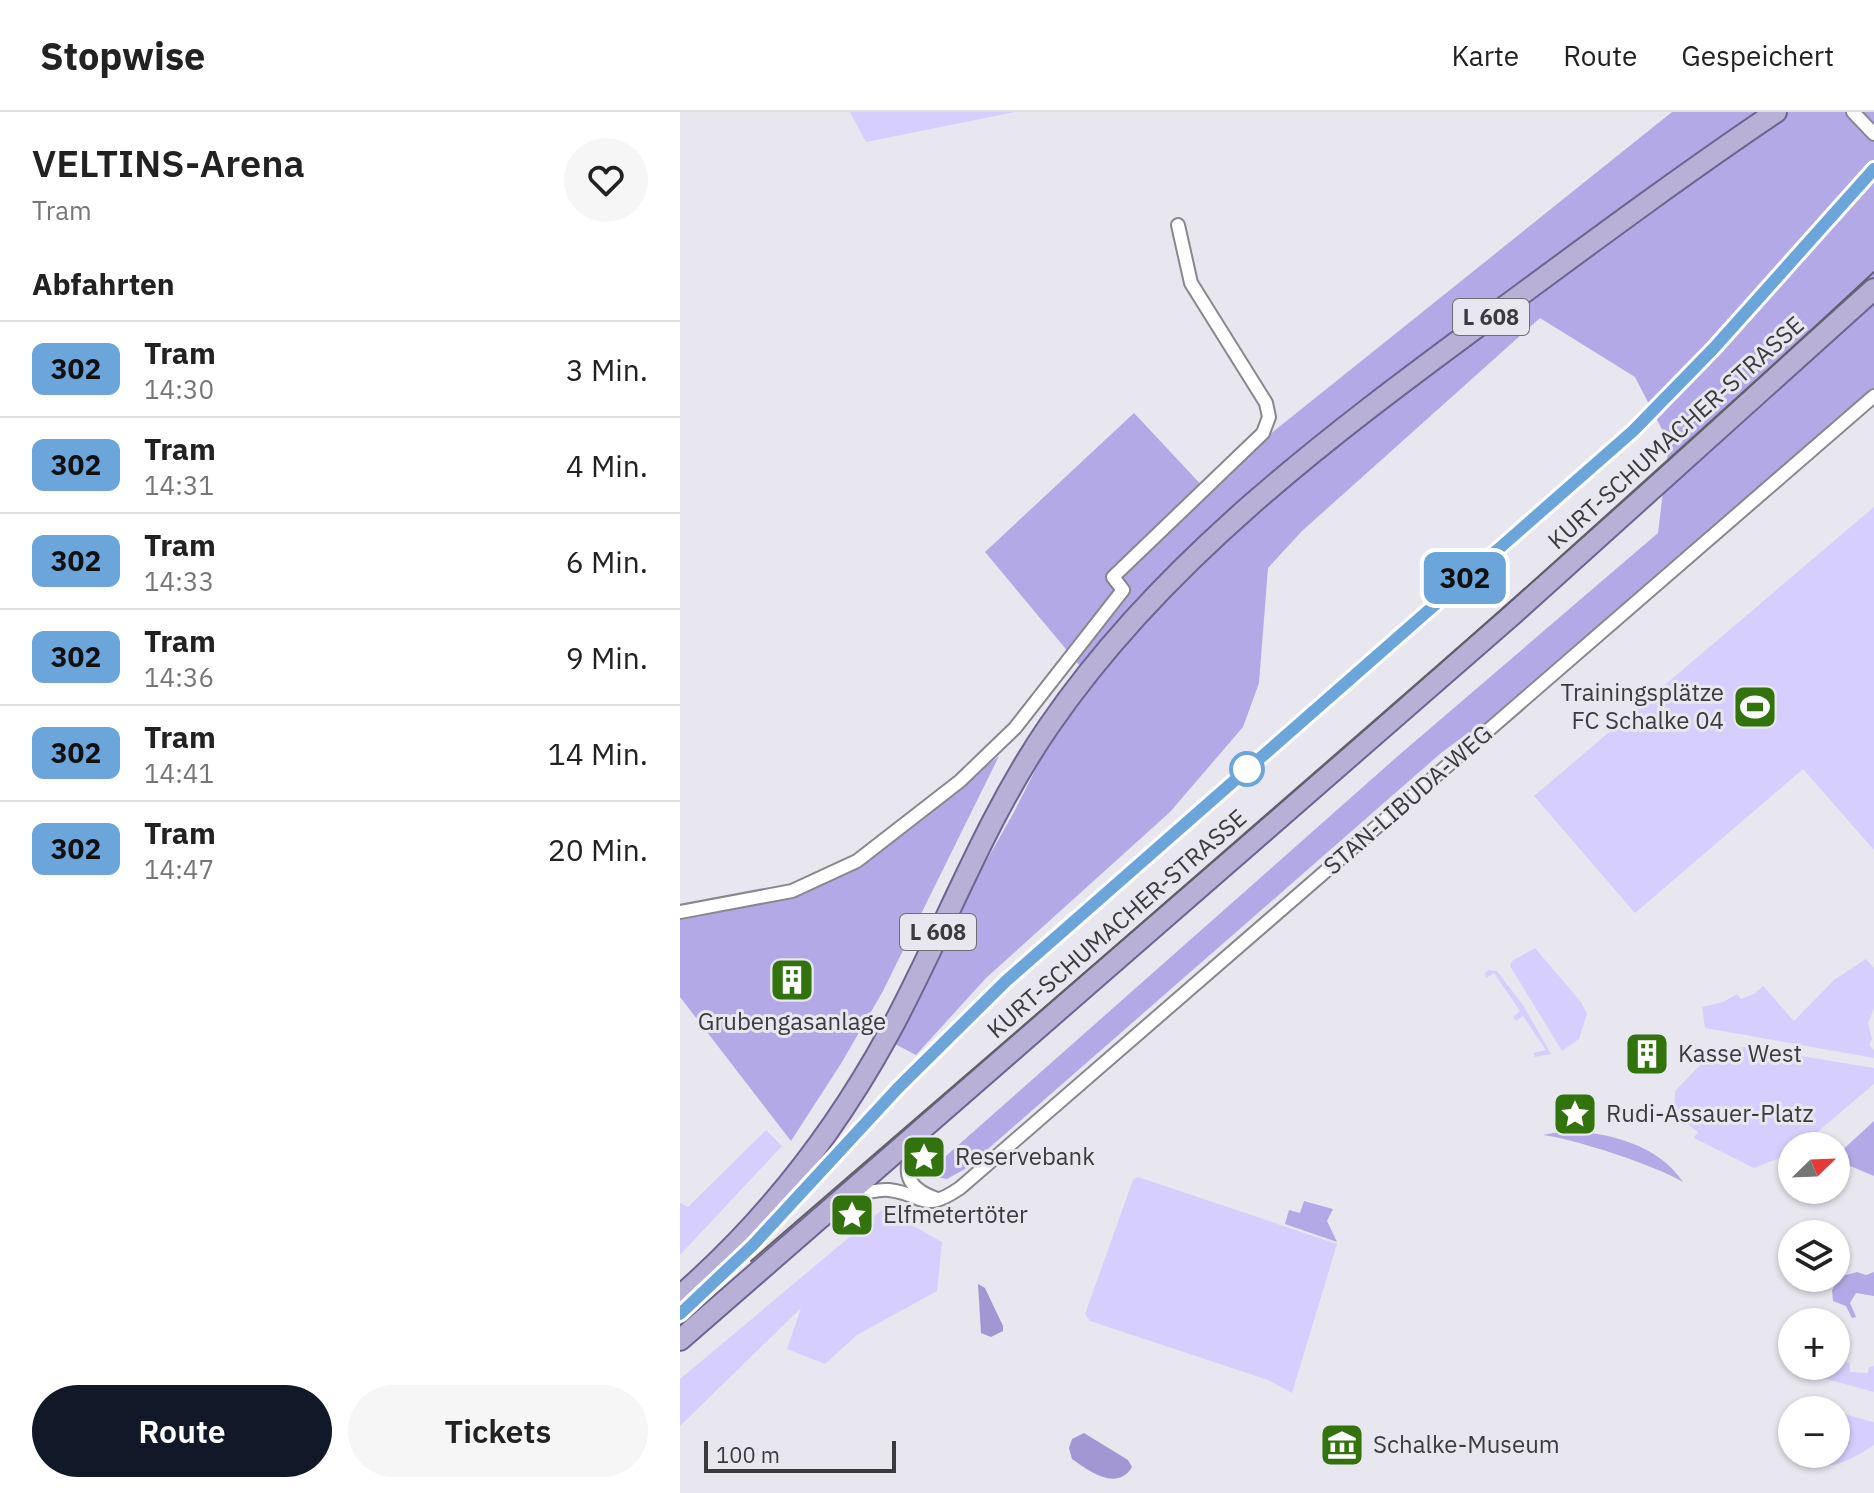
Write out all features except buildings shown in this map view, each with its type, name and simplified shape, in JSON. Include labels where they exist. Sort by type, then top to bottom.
[{"type":"main road","name":"L 608","points":[[680,1296],[702,1277],[806,1164],[849,1102],[890,1031],[1014,782],[1050,725],[1109,648],[1218,536],[1368,408],[1694,167],[1776,112]]},
{"type":"main road","name":"KURT-SCHUMACHER-STRASSE","points":[[680,1340],[1511,616],[1874,289]]},
{"type":"street","points":[[1853,112],[1874,134]]},
{"type":"street","points":[[680,912],[806,886],[857,861],[910,822],[986,758],[1015,728],[1123,590],[1113,577],[1263,433],[1269,417],[1266,403],[1191,283],[1178,225]]},
{"type":"street","name":"STAN-LIBUDA-WEG","points":[[939,1200],[960,1188],[992,1161],[1874,396]]},
{"type":"street","points":[[920,1129],[906,1169],[915,1188],[939,1200]]},
{"type":"street","points":[[840,1200],[880,1190],[901,1193],[928,1203],[939,1200]]},
{"type":"shaded area","points":[[850,112],[1015,112],[866,142]]},
{"type":"shaded area","points":[[1672,112],[1874,112],[1874,395],[1493,723],[1464,736],[1441,753],[965,1169],[947,1179],[936,1177],[934,1169],[938,1163],[1399,755],[1658,533],[1669,443],[1635,377],[1540,318],[1302,531],[1268,568],[1259,683],[1243,727],[1170,812],[986,978],[916,1055],[895,1044],[957,913],[1050,741],[1095,684],[985,552],[1134,413],[1207,491],[1274,431]]},
{"type":"shaded area","name":"Trainingsplätze FC Schalke 04","points":[[1874,507],[1874,850],[1803,769],[1635,913],[1534,796]]},
{"type":"shaded area","points":[[999,756],[883,991],[791,1141],[680,997],[680,916],[782,897],[912,825]]},
{"type":"shaded area","points":[[1535,948],[1581,1002],[1587,1014],[1579,1039],[1562,1051],[1510,966],[1512,961]]},
{"type":"shaded area","points":[[1866,959],[1874,968],[1874,1009],[1868,1023],[1872,1039],[1869,1045],[1874,1050],[1874,1058],[1705,1028],[1702,1007],[1723,1002],[1737,994],[1741,999],[1763,986],[1794,1021],[1834,980]]},
{"type":"shaded area","points":[[1497,971],[1523,1005],[1551,1054],[1535,1057],[1533,1053],[1546,1050],[1523,1016],[1516,1021],[1513,1017],[1520,1011],[1494,973],[1486,978],[1485,973]]},
{"type":"shaded area","points":[[1747,1047],[1874,1068],[1874,1084],[1817,1132],[1778,1132],[1778,1159],[1754,1168],[1694,1138],[1698,1132],[1674,1114],[1675,1091],[1705,1060],[1733,1048]]},
{"type":"shaded area","points":[[1874,1121],[1874,1176],[1850,1166],[1850,1143]]},
{"type":"shaded area","points":[[766,1130],[782,1146],[680,1255],[680,1203],[688,1207]]},
{"type":"shaded area","points":[[1564,1131],[1597,1134],[1646,1149],[1660,1158],[1683,1182],[1615,1154],[1543,1135]]},
{"type":"shaded area","points":[[1138,1177],[1337,1244],[1292,1393],[1268,1380],[1090,1321],[1085,1314],[1133,1180]]},
{"type":"shaded area","points":[[1304,1201],[1333,1209],[1327,1221],[1337,1242],[1285,1224],[1289,1210],[1300,1213]]},
{"type":"shaded area","points":[[883,1209],[942,1242],[937,1291],[857,1335],[825,1364],[787,1349],[801,1308],[680,1426],[680,1379]]},
{"type":"shaded area","points":[[1874,1272],[1874,1296],[1856,1293],[1850,1303],[1856,1317],[1852,1318],[1850,1308],[1833,1301],[1832,1292],[1850,1292],[1850,1274]]},
{"type":"shaded area","points":[[978,1284],[985,1288],[1003,1326],[1003,1331],[991,1337],[981,1333]]},
{"type":"shaded area","points":[[1874,1366],[1874,1392],[1830,1380],[1850,1380],[1850,1372],[1868,1373],[1869,1367]]},
{"type":"shaded area","points":[[1850,1416],[1874,1422],[1874,1445],[1850,1459]]},
{"type":"shaded area","points":[[1084,1433],[1128,1460],[1132,1467],[1119,1478],[1111,1479],[1094,1473],[1072,1459],[1069,1448],[1072,1439]]},
{"type":"tram line","points":[[680,1314],[753,1245],[898,1088],[986,1000],[1633,431],[1714,348],[1874,169]]},
{"type":"tram line","name":"302","points":[[680,1314],[753,1245],[898,1088],[1006,981],[1633,431],[1714,348],[1874,169]]},
{"type":"tram line","points":[[751,1261],[1458,648],[1874,272]]},
{"type":"place","name":"Trainingsplätze FC Schalke 04","points":[[1755,707]]},
{"type":"place","name":"Grubengasanlage","points":[[792,980]]},
{"type":"place","name":"Kasse West","points":[[1647,1054]]},
{"type":"place","name":"Rudi-Assauer-Platz","points":[[1575,1114]]},
{"type":"place","name":"Reservebank","points":[[924,1157]]},
{"type":"place","name":"Elfmetertöter","points":[[852,1215]]},
{"type":"place","name":"Schalke-Museum","points":[[1342,1445]]}]
